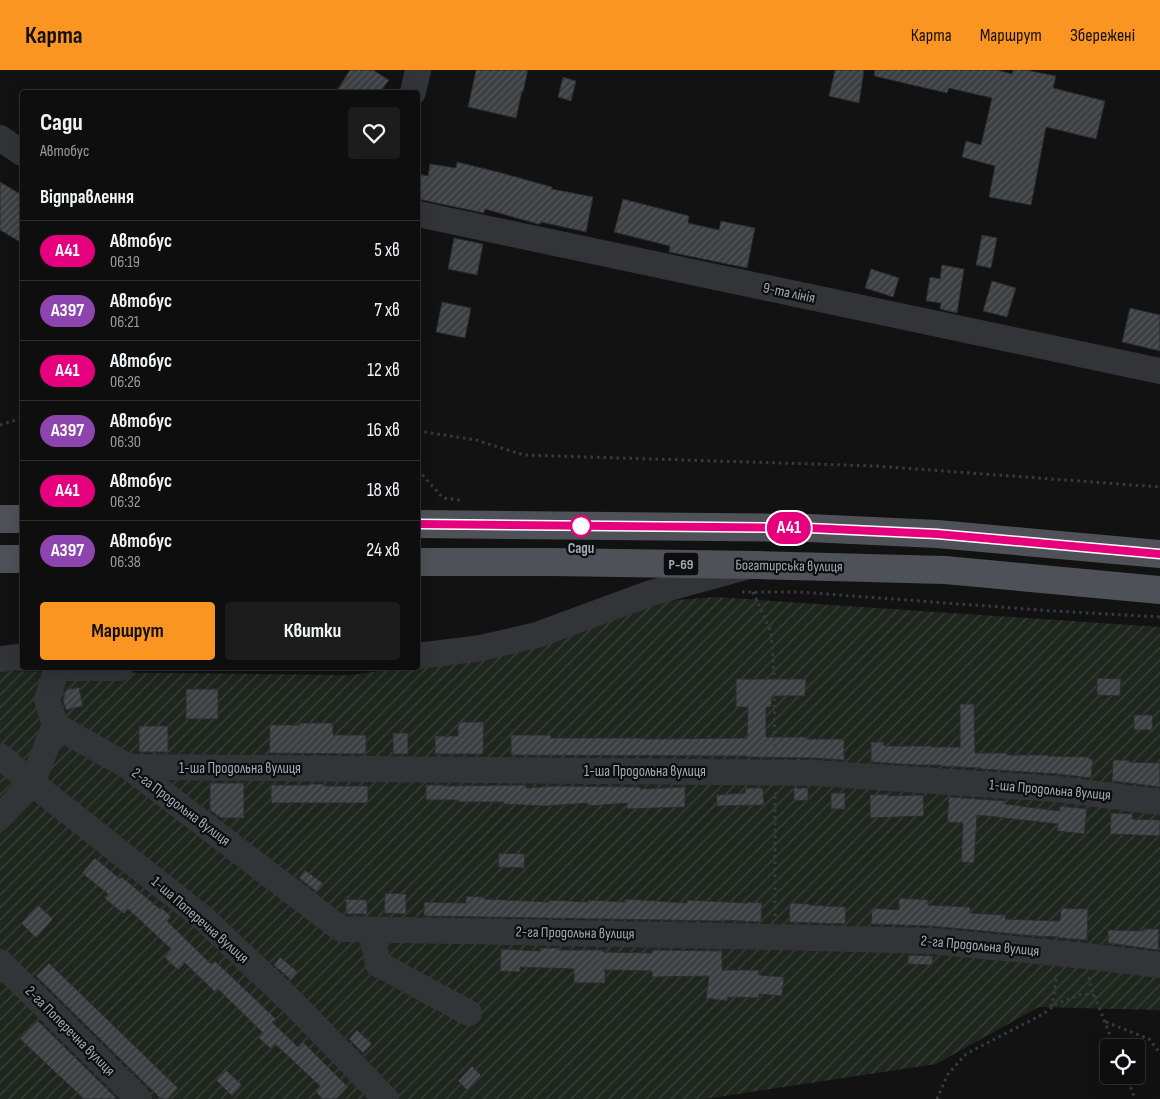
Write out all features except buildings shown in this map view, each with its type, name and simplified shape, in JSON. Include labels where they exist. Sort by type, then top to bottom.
[{"type":"main road","points":[[0,519],[20,519]]},
{"type":"main road","points":[[420,524],[809,528],[937,534],[1160,554]]},
{"type":"main road","points":[[0,559],[20,559]]},
{"type":"main road","name":"Богатирська вулиця","points":[[420,562],[756,564],[945,570],[1160,590]]},
{"type":"street","points":[[0,138],[20,152]]},
{"type":"street","name":"9-та лінія","points":[[420,214],[1160,371]]},
{"type":"street","points":[[420,656],[482,648],[536,635],[651,593],[756,564]]},
{"type":"street","points":[[0,658],[20,657]]},
{"type":"street","points":[[0,817],[32,783],[55,725],[47,700],[57,670]]},
{"type":"street","name":"2-га Продольна вулиця","points":[[55,725],[129,768],[341,929],[766,936],[930,941],[1160,965]]},
{"type":"street","name":"1-ша Поперечна вулиця","points":[[0,756],[204,919],[294,1004],[386,1099]]},
{"type":"street","name":"1-ша Продольна вулиця","points":[[129,768],[814,773],[1057,789],[1160,802]]},
{"type":"street","points":[[371,930],[378,964],[469,1013]]},
{"type":"street","name":"2-га Поперечна вулиця","points":[[0,962],[139,1099]]},
{"type":"path","points":[[0,424],[20,419]]},
{"type":"path","points":[[420,431],[476,440],[524,455],[876,466],[1160,487]]},
{"type":"path","points":[[420,472],[443,498],[468,501]]},
{"type":"path","points":[[733,592],[799,592],[1160,617]]},
{"type":"path","points":[[1051,1008],[1054,1000],[1059,954]]},
{"type":"path","points":[[1087,956],[1090,984],[1112,1039]]},
{"type":"path","points":[[936,1099],[948,1074],[966,1054],[1043,1014],[1056,1004],[1082,994],[1095,995]]},
{"type":"path","points":[[1105,1022],[1149,1039],[1160,1053]]},
{"type":"path","points":[[1129,1084],[1135,1099]]},
{"type":"shaded area","points":[[715,597],[1160,627],[1160,1010],[1039,1007],[936,1064],[705,1099],[0,1099],[0,671],[352,675],[386,670],[420,670],[420,667],[653,602]]},
{"type":"bus line","name":"A41","points":[[420,524],[809,528],[937,534],[1160,554]]},
{"type":"place","name":"Сади","points":[[581,526]]}]
